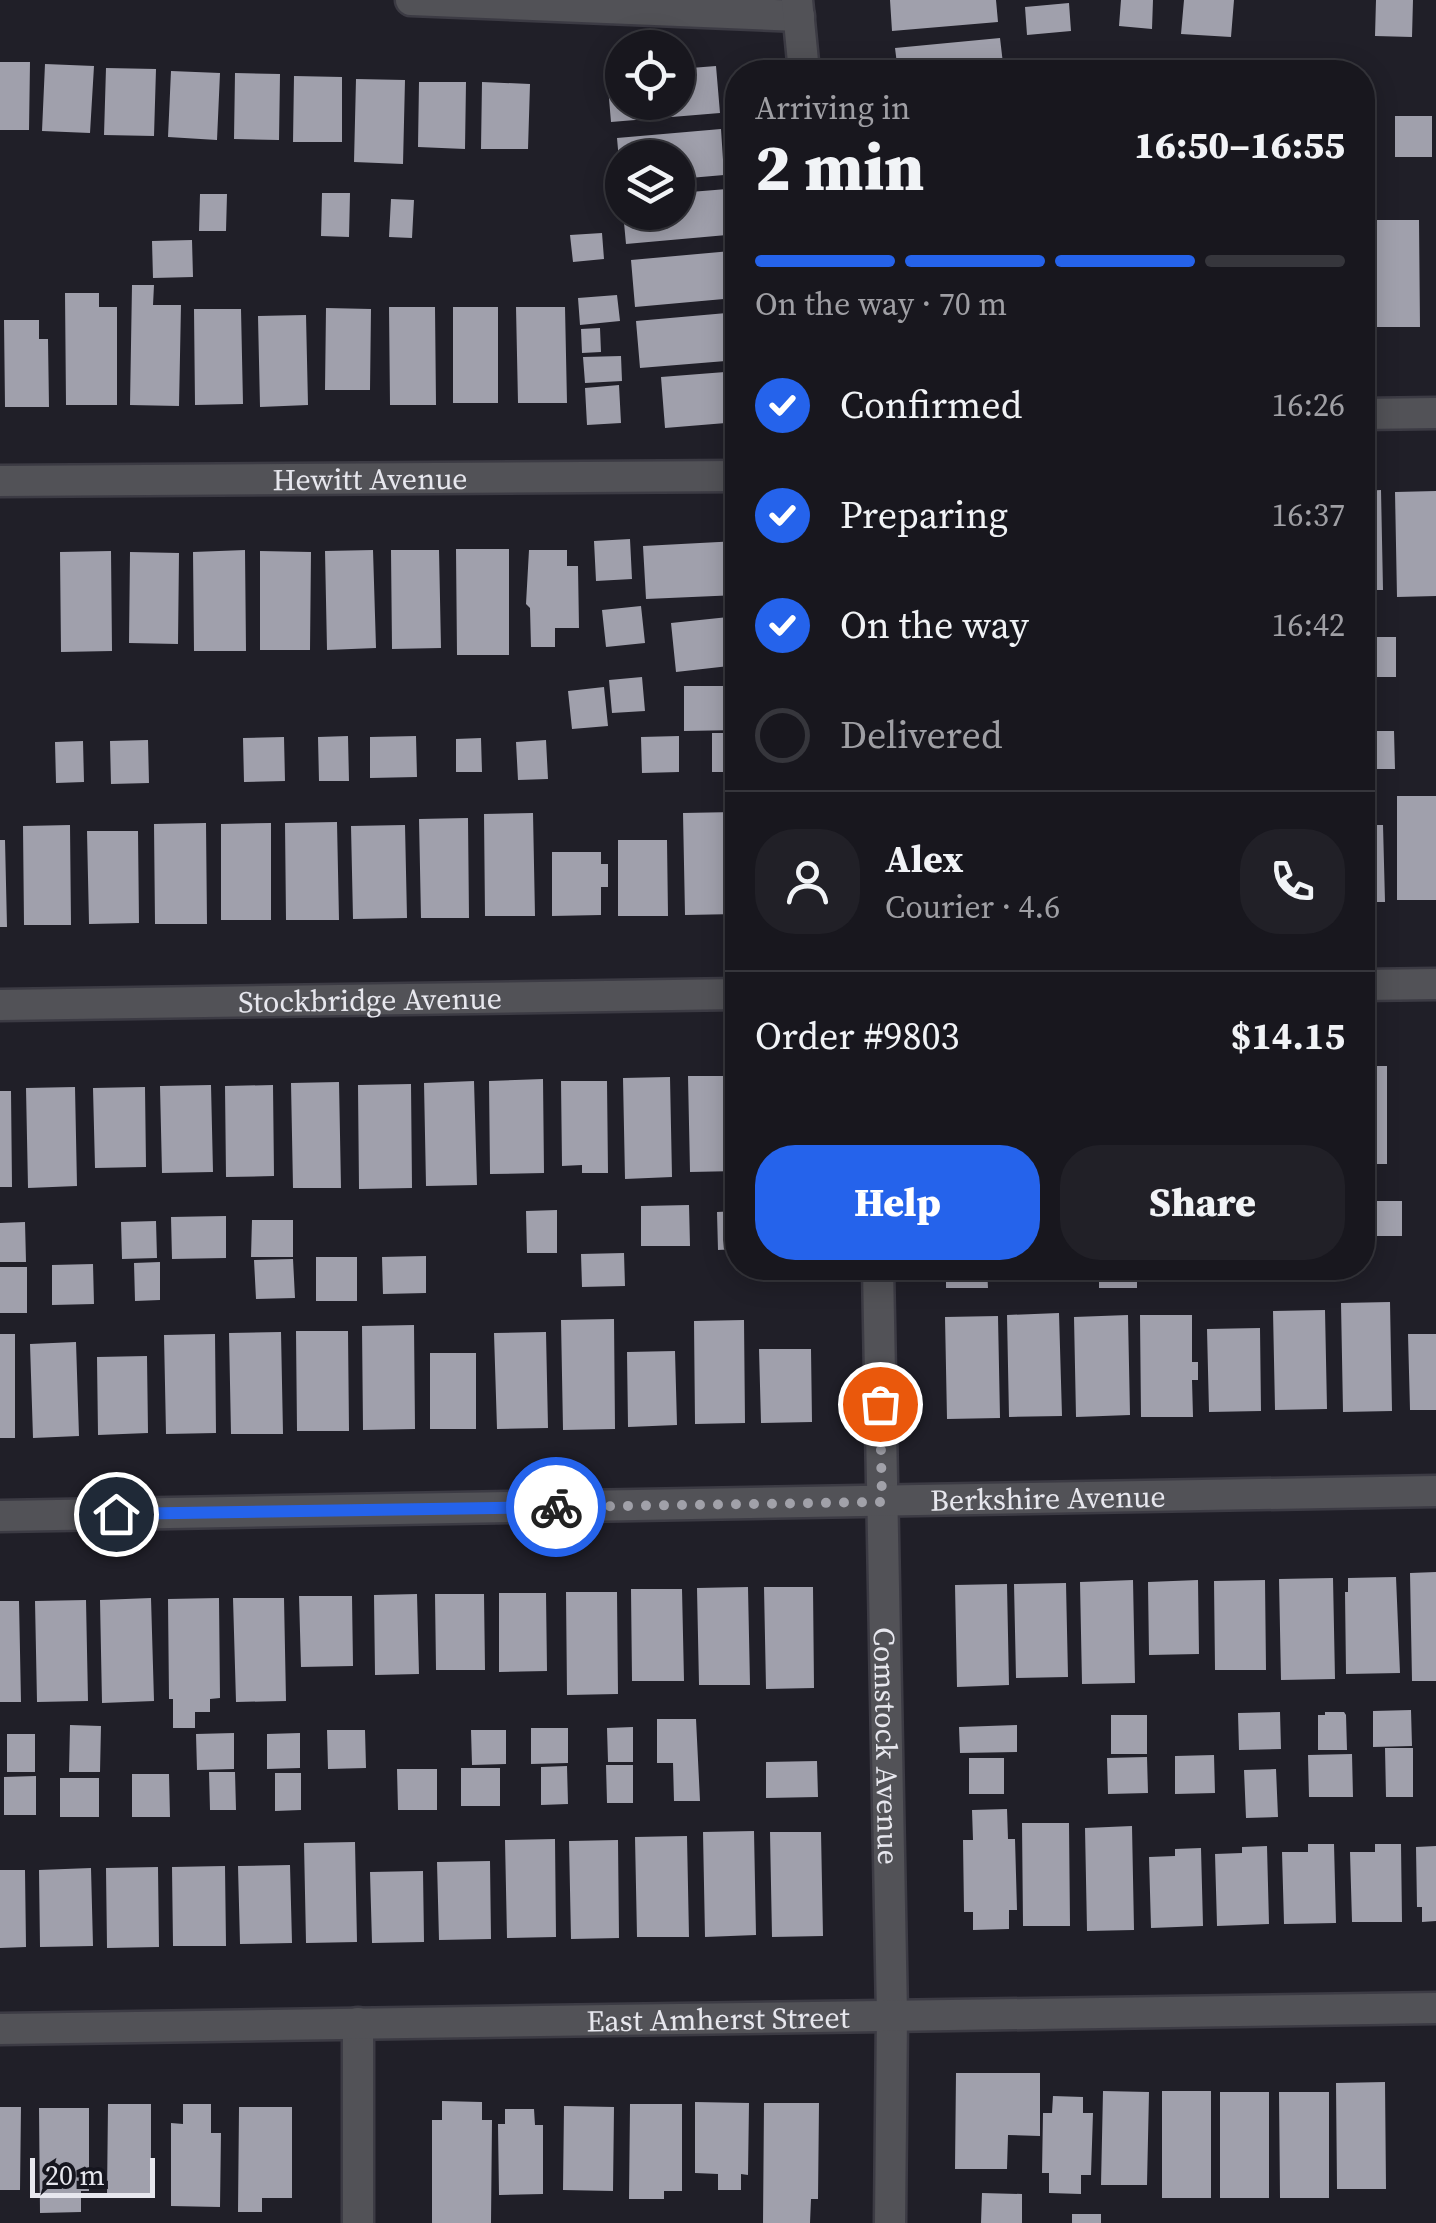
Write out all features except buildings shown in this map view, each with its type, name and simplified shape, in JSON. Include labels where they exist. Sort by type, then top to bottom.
[{"type":"street","points":[[411,0],[798,8],[803,60]]},
{"type":"street","points":[[1375,414],[1436,413]]},
{"type":"street","name":"Hewitt Avenue","points":[[0,481],[725,476]]},
{"type":"street","points":[[1375,985],[1436,984]]},
{"type":"street","name":"Stockbridge Avenue","points":[[0,1005],[725,994]]},
{"type":"street","name":"Comstock Avenue","points":[[878,1280],[892,2015],[890,2223]]},
{"type":"street","name":"Berkshire Avenue","points":[[0,1516],[1436,1492]]},
{"type":"street","name":"East Amherst Street","points":[[0,2028],[1436,2008]]},
{"type":"street","points":[[358,2023],[358,2223]]},
{"type":"way so far","points":[[556,1507],[882,1502],[880,1404]]},
{"type":"route","points":[[116,1514],[556,1507]]}]
